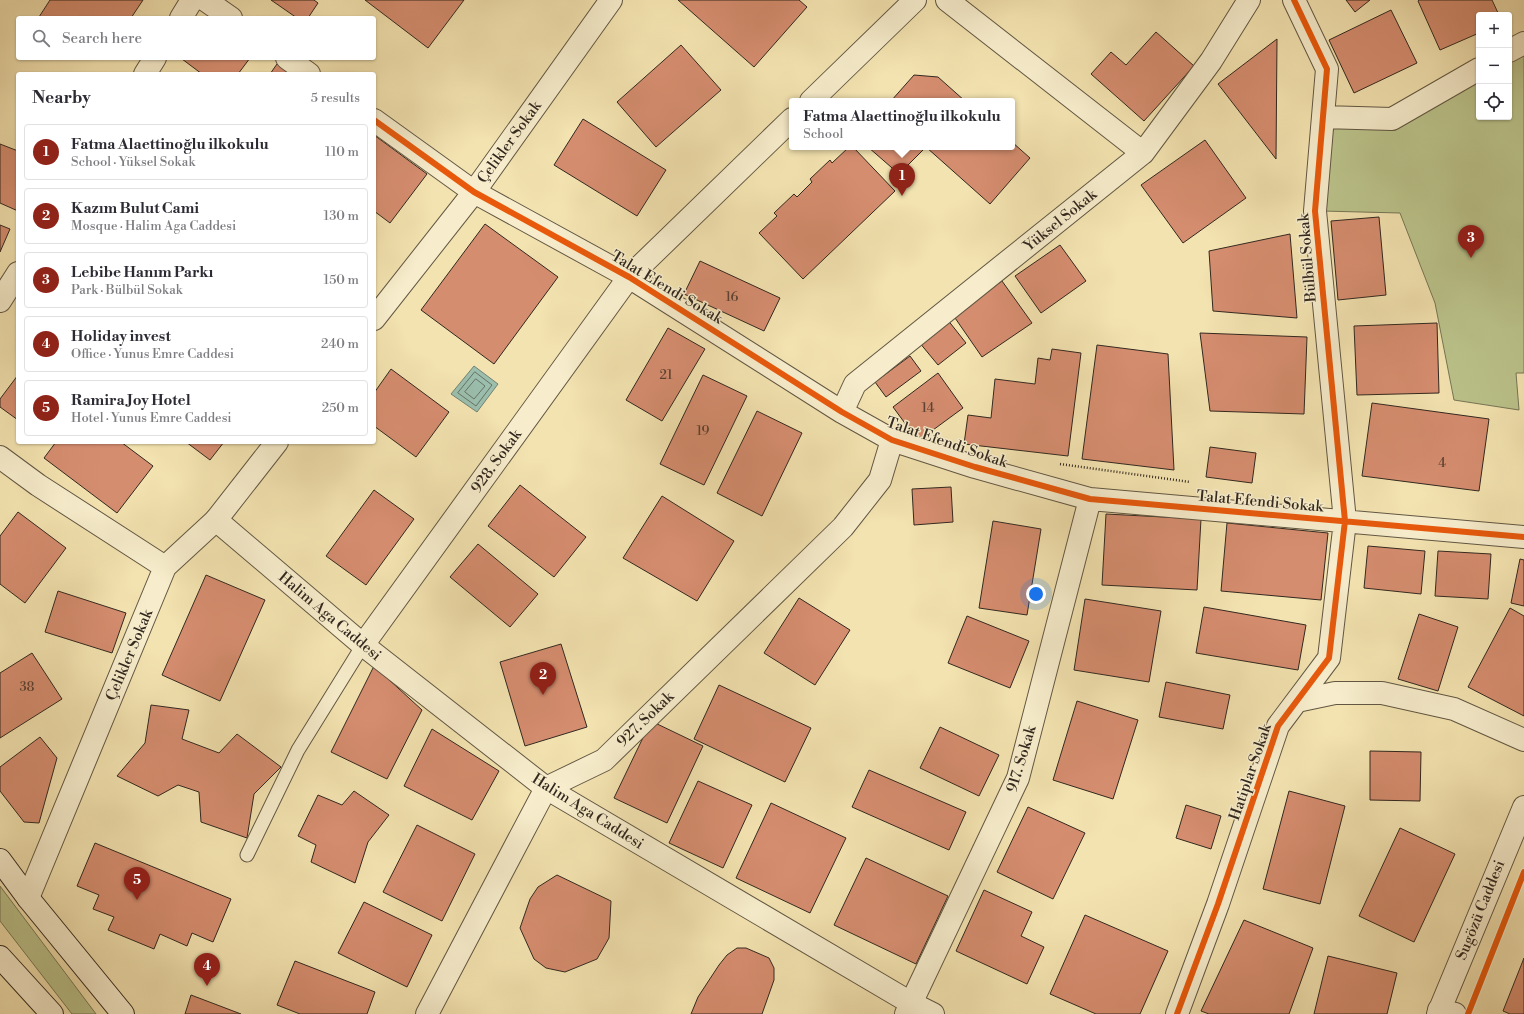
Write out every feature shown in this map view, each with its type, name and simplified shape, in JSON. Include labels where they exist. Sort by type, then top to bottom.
[{"type":"street","points":[[182,16],[192,0]]},
{"type":"street","points":[[205,0],[228,16]]},
{"type":"street","name":"Çelikler Sokak","points":[[376,316],[474,192],[611,0]]},
{"type":"street","points":[[814,98],[915,0]]},
{"type":"street","points":[[947,0],[1143,154]]},
{"type":"street","name":"Yüksel Sokak","points":[[842,412],[855,384],[1143,154],[1211,61],[1249,0]]},
{"type":"street","name":"Bülbül Sokak","points":[[1294,0],[1327,70],[1315,211],[1345,521]]},
{"type":"street","points":[[1512,49],[1524,42]]},
{"type":"street","points":[[146,72],[154,60]]},
{"type":"street","points":[[290,60],[306,72]]},
{"type":"street","points":[[1323,116],[1392,119],[1476,70]]},
{"type":"street","name":"Talat Efendi Sokak","points":[[376,121],[474,192],[629,277],[842,412],[892,440],[975,467],[1090,499],[1524,537]]},
{"type":"street","name":"928. Sokak","points":[[363,645],[629,277],[789,122]]},
{"type":"street","points":[[0,301],[16,276]]},
{"type":"street","name":"927. Sokak","points":[[546,788],[604,760],[843,528],[880,480],[892,440]]},
{"type":"street","name":"Çelikler Sokak","points":[[28,898],[165,566],[216,520],[276,444]]},
{"type":"street","points":[[0,457],[38,486],[165,566]]},
{"type":"street","name":"917. Sokak","points":[[909,1009],[1018,778],[1090,499]]},
{"type":"street","name":"Halim Aga Caddesi","points":[[216,520],[363,645],[546,788],[909,1009],[933,1014]]},
{"type":"street","name":"Hatiplar Sokak","points":[[1177,1014],[1218,904],[1278,726],[1329,658],[1345,521]]},
{"type":"street","points":[[1297,701],[1335,693],[1382,693],[1454,709],[1524,740]]},
{"type":"street","points":[[427,1014],[546,788]]},
{"type":"street","name":"Sugözü Caddesi","points":[[1444,1013],[1522,816]]},
{"type":"street","points":[[0,860],[28,898],[123,1014]]},
{"type":"street","points":[[0,957],[50,1013]]},
{"type":"lane","points":[[247,855],[298,750],[363,645]]},
{"type":"path","points":[[1055,463],[1195,482]]},
{"type":"green space","points":[[1524,54],[1524,373],[1516,373],[1519,410],[1454,400],[1435,303],[1400,213],[1322,211],[1330,127],[1395,130],[1476,83],[1476,120],[1512,120],[1512,61]]},
{"type":"green space","points":[[0,886],[96,1014],[72,1014],[0,921]]},
{"type":"water","points":[[474,366],[498,384],[477,412],[451,394]]},
{"type":"building","points":[[50,0],[143,0],[132,16],[40,16]]},
{"type":"building","points":[[271,0],[314,0],[318,3],[309,16],[294,16]]},
{"type":"building","points":[[365,0],[464,0],[428,48]]},
{"type":"building","points":[[678,0],[799,0],[807,7],[754,67]]},
{"type":"building","points":[[1346,0],[1370,0],[1355,12]]},
{"type":"building","points":[[1492,0],[1498,12],[1476,12],[1476,34],[1440,50],[1418,1]]},
{"type":"building","points":[[1391,10],[1417,63],[1354,93],[1329,40]]},
{"type":"building","points":[[1156,32],[1194,66],[1144,121],[1091,74],[1111,52],[1126,65]]},
{"type":"building","points":[[1277,39],[1276,159],[1218,84]]},
{"type":"building","points":[[681,45],[721,90],[656,147],[617,102]]},
{"type":"building","points":[[183,60],[248,60],[240,72],[199,72]]},
{"type":"building","points":[[277,64],[287,72],[271,72]]},
{"type":"building","points":[[914,75],[938,77],[962,98],[894,98]]},
{"type":"building","points":[[583,119],[666,170],[637,216],[554,165]]},
{"type":"building","points":[[376,136],[427,174],[390,223],[376,212]]},
{"type":"building","points":[[1205,140],[1246,198],[1183,243],[1141,185]]},
{"type":"building","points":[[0,144],[16,150],[16,210],[0,203]]},
{"type":"building","points":[[1015,145],[1030,158],[990,204],[929,150],[1015,150]]},
{"type":"building","points":[[846,150],[856,150],[895,191],[803,279],[759,233],[777,216],[774,213],[794,194],[797,197],[812,182],[810,179],[830,160],[832,163]]},
{"type":"building","points":[[871,150],[923,150],[899,174]]},
{"type":"building","points":[[1379,217],[1386,295],[1338,300],[1331,221]]},
{"type":"building","points":[[485,224],[558,277],[494,364],[421,310]]},
{"type":"building","points":[[0,225],[10,229],[0,252]]},
{"type":"building","points":[[1290,234],[1297,318],[1213,311],[1209,251]]},
{"type":"building","points":[[1060,245],[1086,281],[1041,313],[1015,276]]},
{"type":"building","points":[[700,261],[780,298],[764,331],[684,294]]},
{"type":"building","points":[[1002,281],[1032,323],[982,357],[953,315]]},
{"type":"building","points":[[947,319],[966,343],[938,365],[919,342]]},
{"type":"building","points":[[1437,323],[1439,393],[1357,395],[1354,326]]},
{"type":"building","points":[[668,328],[705,349],[662,421],[626,400]]},
{"type":"building","points":[[1200,333],[1307,337],[1304,414],[1210,411]]},
{"type":"building","points":[[1097,345],[1168,354],[1174,470],[1082,459]]},
{"type":"building","points":[[1052,349],[1081,353],[1068,456],[964,444],[968,415],[991,418],[995,379],[1035,384],[1038,358],[1050,360]]},
{"type":"building","points":[[910,356],[921,371],[886,397],[875,382]]},
{"type":"building","points":[[391,369],[449,412],[416,457],[376,427],[376,390]]},
{"type":"building","points":[[938,373],[963,408],[918,441],[893,407]]},
{"type":"building","points":[[703,375],[747,396],[704,485],[660,464]]},
{"type":"building","points":[[16,378],[16,419],[0,407],[0,399]]},
{"type":"building","points":[[1372,403],[1489,419],[1479,491],[1362,476]]},
{"type":"building","points":[[757,411],[802,433],[762,516],[717,493]]},
{"type":"building","points":[[54,444],[124,444],[153,466],[117,513],[44,458]]},
{"type":"building","points":[[189,444],[222,444],[210,460]]},
{"type":"building","points":[[1210,447],[1256,453],[1252,483],[1206,477]]},
{"type":"building","points":[[520,485],[586,537],[554,577],[488,526]]},
{"type":"building","points":[[951,487],[953,522],[914,525],[912,489]]},
{"type":"building","points":[[374,490],[414,519],[366,585],[326,556]]},
{"type":"building","points":[[662,496],[734,541],[697,601],[623,558]]},
{"type":"building","points":[[18,512],[66,548],[25,603],[0,584],[0,536]]},
{"type":"building","points":[[1106,514],[1201,519],[1197,590],[1102,585]]},
{"type":"building","points":[[993,521],[1041,529],[1027,615],[979,608]]},
{"type":"building","points":[[1227,523],[1328,533],[1321,600],[1221,591]]},
{"type":"building","points":[[478,544],[538,594],[510,627],[450,577]]},
{"type":"building","points":[[1368,546],[1425,551],[1421,594],[1364,588]]},
{"type":"building","points":[[1438,551],[1491,554],[1488,599],[1435,596]]},
{"type":"building","points":[[1520,559],[1524,560],[1524,606],[1511,603]]},
{"type":"building","points":[[206,575],[265,600],[220,701],[162,675]]},
{"type":"building","points":[[58,591],[126,613],[112,653],[45,632]]},
{"type":"building","points":[[799,598],[850,630],[815,685],[764,653]]},
{"type":"building","points":[[1085,599],[1161,611],[1149,682],[1074,670]]},
{"type":"building","points":[[1204,607],[1306,625],[1298,670],[1196,653]]},
{"type":"building","points":[[1510,608],[1524,616],[1524,716],[1468,687]]},
{"type":"building","points":[[1419,614],[1458,627],[1438,691],[1398,679]]},
{"type":"building","points":[[967,616],[1029,641],[1010,688],[948,663]]},
{"type":"building","points":[[561,644],[587,727],[525,746],[500,662]]},
{"type":"building","points":[[32,653],[62,699],[0,738],[0,673]]},
{"type":"building","points":[[374,666],[422,710],[387,779],[331,752]]},
{"type":"building","points":[[1166,682],[1230,695],[1223,729],[1159,717]]},
{"type":"building","points":[[719,685],[811,728],[785,782],[694,739]]},
{"type":"building","points":[[1077,701],[1138,720],[1113,799],[1053,780]]},
{"type":"building","points":[[151,705],[189,710],[182,739],[219,753],[237,734],[281,767],[254,794],[247,838],[201,822],[199,792],[178,785],[158,796],[117,776],[145,743]]},
{"type":"building","points":[[651,721],[703,746],[667,823],[614,798]]},
{"type":"building","points":[[940,727],[999,755],[979,796],[920,768]]},
{"type":"building","points":[[432,729],[499,771],[472,820],[404,786]]},
{"type":"building","points":[[40,737],[57,758],[39,823],[24,822],[0,791],[0,767]]},
{"type":"building","points":[[1370,751],[1421,752],[1420,801],[1370,800]]},
{"type":"building","points":[[869,770],[966,812],[949,850],[852,807]]},
{"type":"building","points":[[698,781],[752,805],[723,868],[669,843]]},
{"type":"building","points":[[354,791],[389,815],[368,842],[355,883],[311,862],[316,845],[298,836],[318,795],[342,805]]},
{"type":"building","points":[[1289,791],[1345,806],[1320,904],[1263,889]]},
{"type":"building","points":[[771,803],[846,838],[810,913],[736,878]]},
{"type":"building","points":[[1186,805],[1221,816],[1211,849],[1176,838]]},
{"type":"building","points":[[1028,807],[1085,833],[1053,899],[997,872]]},
{"type":"building","points":[[417,825],[475,854],[442,921],[383,892]]},
{"type":"building","points":[[1400,828],[1455,854],[1414,942],[1359,916]]},
{"type":"building","points":[[95,843],[231,899],[213,942],[192,933],[187,946],[160,934],[154,949],[108,930],[114,917],[93,909],[99,895],[77,886]]},
{"type":"building","points":[[866,858],[948,896],[916,964],[834,925]]},
{"type":"building","points":[[557,875],[611,901],[609,938],[597,959],[565,972],[546,968],[534,959],[520,928],[530,899],[538,887]]},
{"type":"building","points":[[984,890],[1032,912],[1021,936],[1044,947],[1027,984],[956,951]]},
{"type":"building","points":[[364,902],[432,935],[407,987],[338,953]]},
{"type":"building","points":[[1085,915],[1168,951],[1140,1014],[1096,1014],[1050,994]]},
{"type":"building","points":[[1244,920],[1313,948],[1289,1014],[1209,1014],[1201,1011]]},
{"type":"building","points":[[737,948],[746,948],[769,958],[774,968],[774,980],[762,1014],[691,1014],[698,997],[719,965],[727,955]]},
{"type":"building","points":[[1328,956],[1397,973],[1387,1014],[1314,1014]]},
{"type":"building","points":[[1524,958],[1524,1014],[1510,1014],[1503,1011]]},
{"type":"building","points":[[295,961],[375,992],[367,1014],[300,1014],[277,1005]]},
{"type":"building","points":[[191,995],[241,1014],[185,1014]]},
{"type":"cycle path","points":[[1177,1014],[1218,904],[1278,726],[1329,658],[1345,521],[1315,211],[1327,69],[1294,0]]},
{"type":"cycle path","points":[[376,121],[474,192],[629,277],[842,412],[892,440],[975,467],[1090,499],[1524,537]]},
{"type":"cycle path","points":[[1468,1014],[1524,872]]},
{"type":"place","name":"Fatma Alaettinoğlu ilkokulu","points":[[902,196]]},
{"type":"place","name":"Lebibe Hanım Parkı","points":[[1471,258]]},
{"type":"place","name":"Kazım Bulut Cami","points":[[543,695]]},
{"type":"place","name":"Ramira Joy Hotel","points":[[137,900]]},
{"type":"place","name":"Holiday invest","points":[[207,986]]}]
